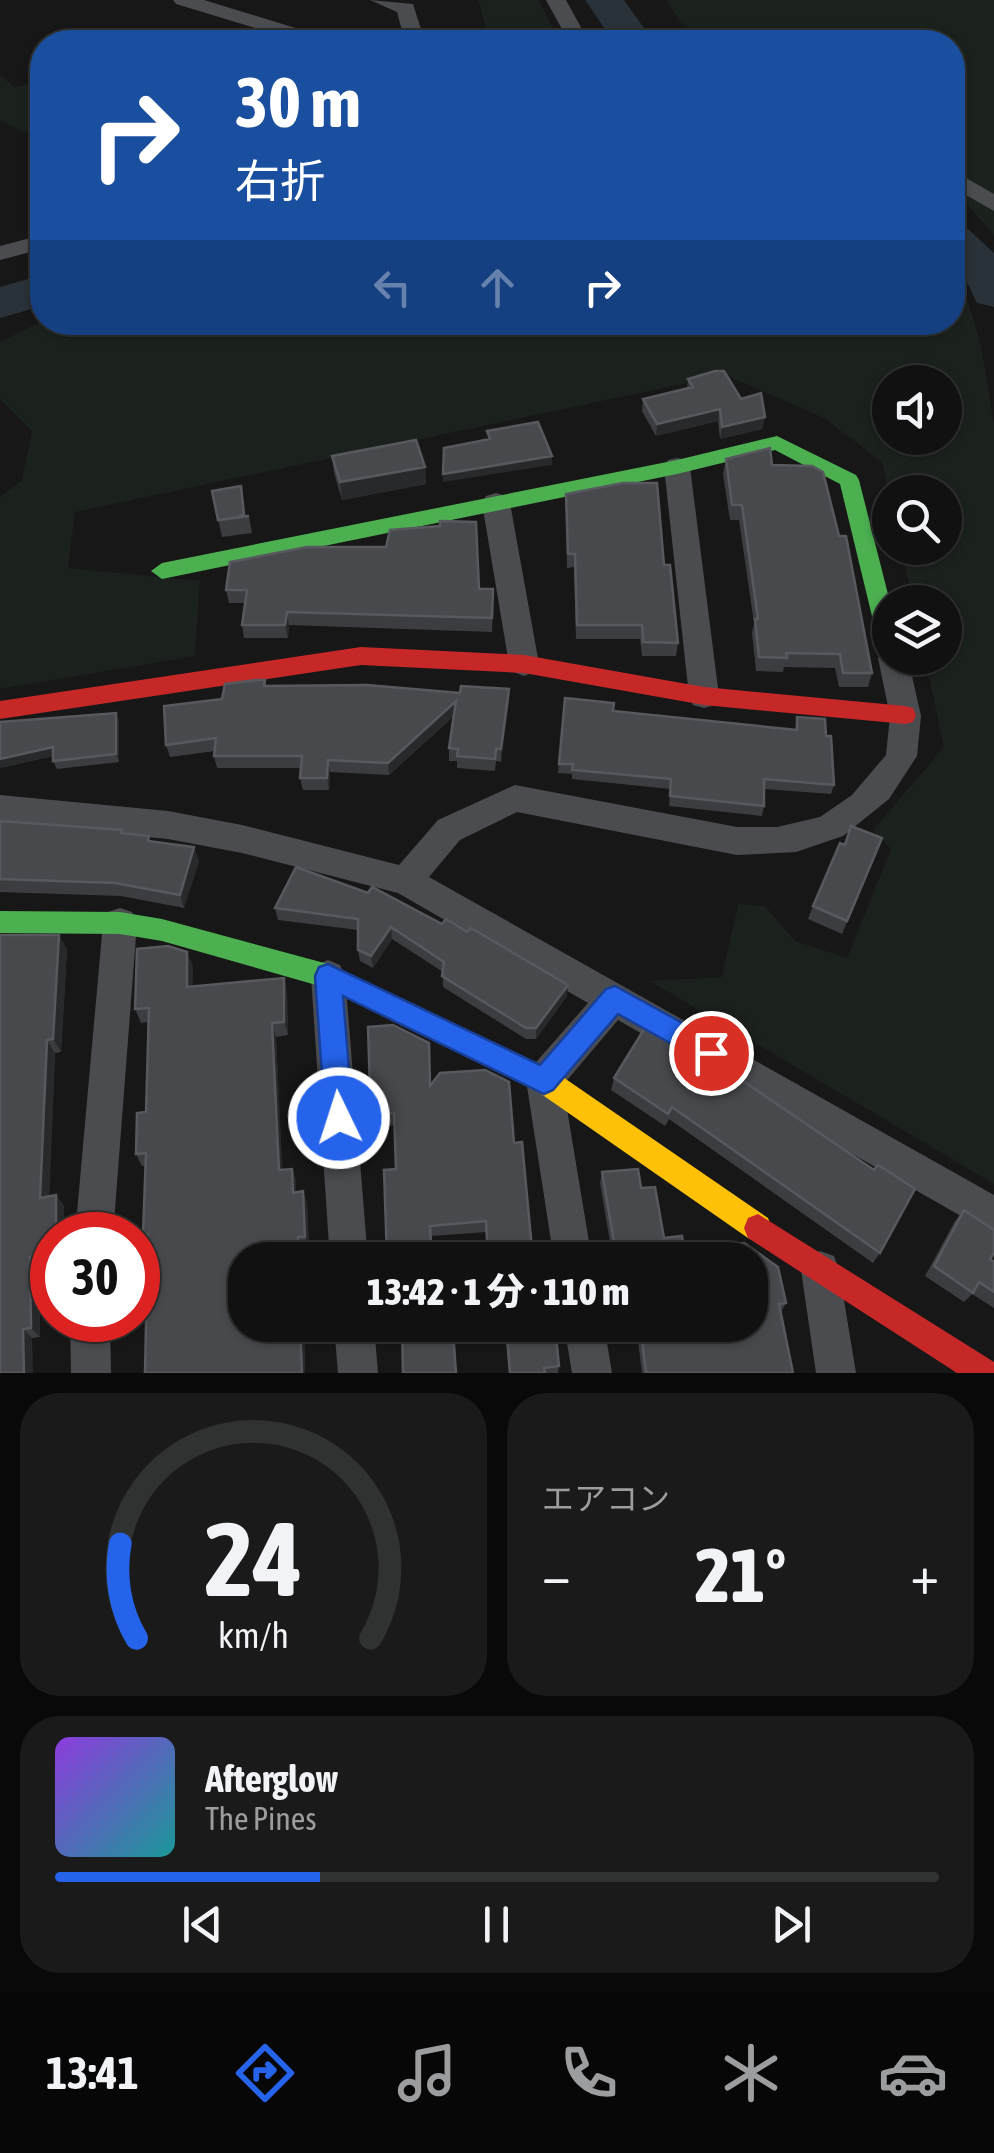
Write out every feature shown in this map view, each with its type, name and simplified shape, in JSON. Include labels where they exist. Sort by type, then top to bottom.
[{"type":"street","points":[[183,0],[282,30]]},
{"type":"street","points":[[380,0],[406,8],[412,30]]},
{"type":"street","points":[[556,0],[572,30]]},
{"type":"street","points":[[965,185],[994,204]]},
{"type":"street","points":[[0,254],[30,245]]},
{"type":"street","points":[[162,571],[678,467],[777,443],[849,480],[875,585]]},
{"type":"street","points":[[678,467],[704,696]]},
{"type":"street","points":[[496,504],[524,664]]},
{"type":"street","points":[[0,710],[361,656],[524,664],[704,696],[906,714]]},
{"type":"street","points":[[406,881],[449,830],[514,798],[736,841],[771,844],[805,838],[848,818],[888,778],[903,751],[906,714],[897,675]]},
{"type":"street","points":[[0,809],[186,829],[406,881],[994,1216]]},
{"type":"street","points":[[0,922],[120,923],[162,930],[328,976],[544,1080],[820,1270],[984,1373]]},
{"type":"street","points":[[96,1212],[120,923]]},
{"type":"street","points":[[328,976],[349,1242]]},
{"type":"street","points":[[544,1080],[615,998]]},
{"type":"street","points":[[544,1080],[570,1242]]},
{"type":"street","points":[[820,1270],[836,1373]]},
{"type":"street","points":[[91,1342],[92,1373]]},
{"type":"street","points":[[355,1342],[358,1373]]},
{"type":"street","points":[[587,1342],[592,1373]]},
{"type":"shaded area","points":[[478,0],[539,0],[554,30],[487,30]]},
{"type":"shaded area","points":[[666,0],[994,0],[994,235],[965,201],[965,30],[690,30]]},
{"type":"shaded area","points":[[0,75],[15,88],[30,82],[30,132],[0,120]]},
{"type":"shaded area","points":[[965,298],[976,327],[994,424],[994,1184],[650,981],[722,977],[738,904],[765,906],[795,941],[847,958],[891,849],[873,830],[944,747],[929,675],[962,675],[962,585],[909,585],[905,565],[962,565],[962,475],[885,475],[882,462],[873,455],[962,455],[962,365],[872,365],[872,454],[824,418],[725,375],[75,512],[68,568],[200,581],[195,656],[0,689],[0,497],[22,480],[32,431],[0,399],[0,342],[30,327],[30,335],[965,335]]},
{"type":"building","points":[[724,371],[741,399],[761,393],[765,417],[722,427],[720,409],[657,424],[643,399],[693,387],[688,379]]},
{"type":"building","points":[[538,422],[552,456],[443,474],[444,448],[490,439],[487,431]]},
{"type":"building","points":[[416,440],[425,467],[340,482],[332,456]]},
{"type":"building","points":[[770,448],[772,465],[812,466],[823,472],[839,536],[846,536],[872,673],[843,673],[840,654],[759,657],[758,619],[742,505],[732,505],[726,459]]},
{"type":"building","points":[[623,483],[657,483],[664,565],[670,565],[678,643],[643,642],[642,625],[577,625],[575,554],[568,554],[566,494]]},
{"type":"building","points":[[241,486],[244,515],[239,516],[249,516],[218,520],[212,491]]},
{"type":"building","points":[[440,521],[476,522],[479,589],[493,589],[492,618],[287,612],[285,625],[242,625],[247,590],[226,590],[230,562],[307,547],[386,547],[390,530],[440,526]]},
{"type":"building","points":[[265,680],[264,686],[367,685],[460,693],[461,686],[509,689],[501,749],[496,749],[495,759],[457,756],[458,749],[449,748],[456,701],[388,763],[328,760],[327,778],[300,778],[302,756],[214,756],[216,738],[166,745],[164,706],[222,699],[225,684]]},
{"type":"building","points":[[565,698],[614,703],[613,711],[797,730],[797,717],[825,719],[826,736],[831,736],[834,785],[764,779],[764,806],[670,796],[671,779],[572,770],[573,764],[559,764]]},
{"type":"building","points":[[116,713],[116,754],[53,761],[53,747],[0,759],[0,722]]},
{"type":"building","points":[[0,821],[122,830],[121,833],[149,836],[148,841],[194,847],[180,895],[115,883],[0,879]]},
{"type":"building","points":[[851,826],[882,838],[847,921],[813,906]]},
{"type":"building","points":[[296,867],[368,893],[372,887],[442,924],[446,919],[467,932],[471,928],[568,985],[536,1028],[526,1028],[442,976],[444,962],[391,927],[371,956],[358,950],[358,919],[275,908]]},
{"type":"building","points":[[0,935],[59,935],[53,1039],[47,1040],[40,1198],[56,1195],[56,1212],[30,1212],[30,1328],[23,1329],[24,1373],[0,1373]]},
{"type":"building","points":[[168,946],[187,952],[187,987],[284,978],[284,1022],[272,1023],[279,1170],[292,1169],[293,1193],[303,1191],[305,1237],[298,1237],[298,1242],[228,1242],[228,1342],[301,1342],[302,1373],[145,1373],[146,1342],[160,1342],[160,1212],[144,1212],[146,1153],[136,1154],[137,1113],[146,1112],[149,1008],[135,1009],[137,949]]},
{"type":"building","points":[[393,1025],[429,1043],[430,1086],[440,1073],[485,1070],[509,1082],[514,1143],[522,1142],[531,1242],[487,1242],[486,1221],[430,1226],[431,1242],[386,1242],[384,1170],[396,1169],[394,1113],[362,1116],[361,1091],[370,1090],[368,1027]]},
{"type":"building","points":[[646,1026],[722,1073],[724,1070],[740,1079],[874,1170],[878,1165],[915,1189],[880,1253],[672,1107],[668,1114],[614,1078]]},
{"type":"building","points":[[638,1169],[641,1188],[655,1187],[664,1238],[682,1236],[683,1242],[614,1242],[602,1172]]},
{"type":"building","points":[[964,1210],[994,1230],[994,1253],[990,1259],[994,1262],[994,1292],[979,1282],[973,1293],[934,1266]]},
{"type":"building","points":[[768,1260],[778,1267],[786,1303],[779,1304],[793,1373],[646,1373],[642,1342],[768,1342]]},
{"type":"building","points":[[402,1342],[454,1342],[456,1373],[403,1373]]},
{"type":"building","points":[[507,1342],[557,1342],[559,1366],[544,1368],[545,1373],[510,1373]]},
{"type":"waterway","points":[[604,0],[625,30]]},
{"type":"waterway","points":[[965,252],[986,272],[994,292]]},
{"type":"waterway","points":[[0,303],[30,294]]},
{"type":"traffic: fast","points":[[162,571],[677,467],[777,443],[849,480],[875,585]]},
{"type":"traffic: fast","points":[[0,922],[120,923],[162,930],[328,976],[411,1016]]},
{"type":"traffic: slow","points":[[411,1016],[544,1080],[758,1228]]},
{"type":"traffic: jam","points":[[0,710],[361,656],[524,664],[704,696],[905,715]]},
{"type":"traffic: jam","points":[[758,1228],[984,1373]]},
{"type":"route","points":[[339,1118],[328,976],[544,1080],[615,998],[711,1053]]}]
